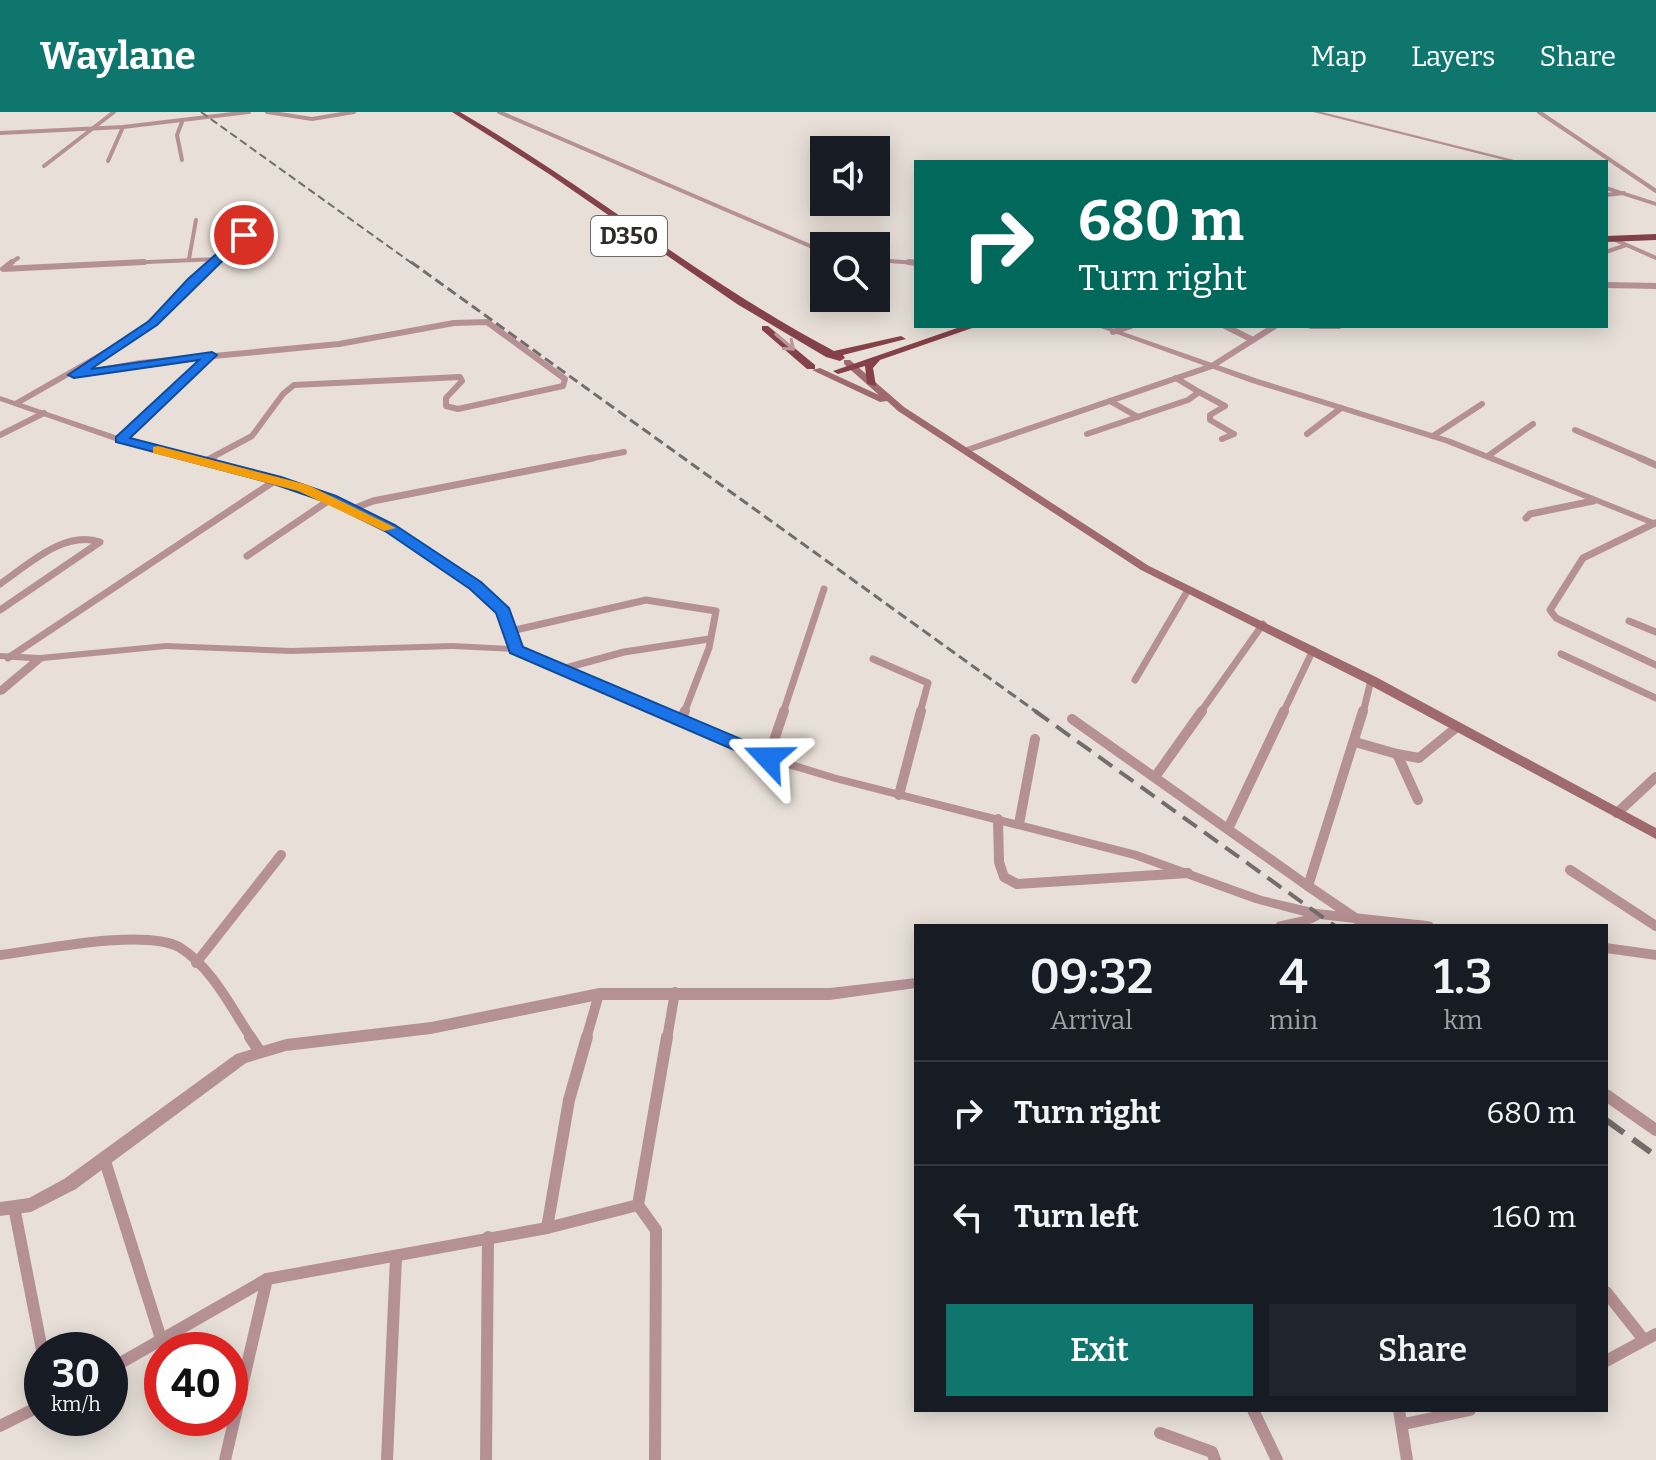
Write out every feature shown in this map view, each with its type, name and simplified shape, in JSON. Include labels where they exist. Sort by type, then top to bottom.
[{"type":"highway","name":"D350","points":[[441,112],[493,140],[775,334],[814,368]]},
{"type":"highway","name":"D350","points":[[455,112],[531,156],[681,261],[797,336],[833,346],[894,341],[942,328]]},
{"type":"highway","points":[[1608,237],[1656,234]]},
{"type":"highway","points":[[894,341],[839,361],[814,368],[812,360],[839,361],[883,355],[967,328]]},
{"type":"highway","points":[[797,336],[839,361]]},
{"type":"highway","points":[[872,384],[868,368],[883,355]]},
{"type":"main road","points":[[839,361],[901,409]]},
{"type":"main road","points":[[814,368],[901,409],[1145,568],[1371,680],[1656,834]]},
{"type":"street","points":[[44,166],[114,112]]},
{"type":"street","points":[[216,112],[225,112]]},
{"type":"street","points":[[0,133],[182,122],[245,112]]},
{"type":"street","points":[[267,112],[298,119],[354,112]]},
{"type":"street","points":[[499,112],[810,246]]},
{"type":"street","points":[[1316,112],[1511,160]]},
{"type":"street","points":[[1539,112],[1656,191]]},
{"type":"street","points":[[182,122],[177,135],[182,160]]},
{"type":"street","points":[[108,161],[123,127]]},
{"type":"street","points":[[1608,189],[1656,204]]},
{"type":"street","points":[[1608,195],[1624,193]]},
{"type":"street","points":[[189,259],[196,220]]},
{"type":"street","points":[[74,375],[153,323],[254,226],[269,222]]},
{"type":"street","points":[[1608,237],[1656,258]]},
{"type":"street","points":[[1608,251],[1626,245]]},
{"type":"street","points":[[1646,254],[1656,252]]},
{"type":"street","points":[[18,258],[3,269],[218,259]]},
{"type":"street","points":[[890,261],[914,263]]},
{"type":"street","points":[[1608,285],[1656,286]]},
{"type":"street","points":[[17,403],[54,381],[74,375],[212,355],[339,344],[454,323],[487,322],[565,379],[563,386],[458,409],[446,406],[446,398],[462,381],[460,377],[294,385],[284,391],[257,431],[232,451],[202,462]]},
{"type":"street","points":[[1104,328],[1433,436],[1656,524]]},
{"type":"street","points":[[1113,332],[1125,328]]},
{"type":"street","points":[[1229,328],[1253,340]]},
{"type":"street","points":[[967,450],[1212,366],[1272,328]]},
{"type":"street","points":[[121,440],[212,355]]},
{"type":"street","points":[[1176,378],[1225,406],[1210,415],[1210,420],[1234,434],[1222,439]]},
{"type":"street","points":[[1087,434],[1188,400],[1199,392]]},
{"type":"street","points":[[0,398],[121,440],[276,480],[331,499],[390,528],[475,586],[503,611],[516,649]]},
{"type":"street","points":[[1110,401],[1138,417]]},
{"type":"street","points":[[1433,436],[1482,404]]},
{"type":"street","points":[[1307,434],[1341,408]]},
{"type":"street","points":[[0,435],[44,413]]},
{"type":"street","points":[[1488,456],[1533,424]]},
{"type":"street","points":[[1575,430],[1656,465]]},
{"type":"street","points":[[350,510],[373,501],[624,452]]},
{"type":"street","points":[[4,657],[276,480]]},
{"type":"street","points":[[247,556],[331,499]]},
{"type":"street","points":[[1526,518],[1530,514],[1593,501]]},
{"type":"street","points":[[1656,524],[1583,558],[1550,610],[1556,618],[1656,665]]},
{"type":"street","points":[[0,584],[70,540],[92,537],[100,542],[0,610]]},
{"type":"street","points":[[768,758],[824,589]]},
{"type":"street","points":[[1135,680],[1188,590]]},
{"type":"street","points":[[511,631],[646,600],[716,611],[718,626],[709,639],[681,720]]},
{"type":"street","points":[[1629,621],[1656,632]]},
{"type":"street","points":[[1155,777],[1263,624]]},
{"type":"street","points":[[562,669],[624,652],[709,639]]},
{"type":"street","points":[[4,657],[40,658],[166,646],[291,651],[453,646],[516,649],[768,758],[899,795],[1137,855],[1314,920]]},
{"type":"street","points":[[1228,829],[1313,650]]},
{"type":"street","points":[[1561,654],[1656,698]]},
{"type":"street","points":[[0,692],[40,658]]},
{"type":"street","points":[[873,659],[928,683],[899,795]]},
{"type":"street","points":[[1308,886],[1355,742],[1371,680]]},
{"type":"street","points":[[1072,719],[1365,924]]},
{"type":"street","points":[[1355,742],[1419,758],[1457,727]]},
{"type":"street","points":[[1019,824],[1035,739]]},
{"type":"street","points":[[1397,754],[1418,800]]},
{"type":"street","points":[[1617,813],[1656,777]]},
{"type":"street","points":[[998,819],[999,862],[1004,877],[1017,884],[1169,877],[1188,873]]},
{"type":"street","points":[[196,963],[281,855]]},
{"type":"street","points":[[1570,870],[1656,926]]},
{"type":"street","points":[[1293,924],[1356,917],[1411,924]]},
{"type":"street","points":[[0,955],[149,940],[176,945],[196,963],[260,1052]]},
{"type":"street","points":[[1608,948],[1656,955]]},
{"type":"street","points":[[38,1332],[7,1208],[31,1205],[57,1191],[241,1058],[286,1045],[431,1028],[599,994],[830,994],[914,983]]},
{"type":"street","points":[[655,1460],[656,1230],[638,1205],[675,992]]},
{"type":"street","points":[[547,1228],[569,1100],[599,994]]},
{"type":"street","points":[[1608,1096],[1656,1130]]},
{"type":"street","points":[[104,1158],[159,1332]]},
{"type":"street","points":[[179,1332],[267,1279],[396,1258],[488,1237],[547,1228],[638,1205]]},
{"type":"street","points":[[486,1460],[488,1237]]},
{"type":"street","points":[[387,1460],[396,1258]]},
{"type":"street","points":[[225,1460],[267,1279]]},
{"type":"street","points":[[1608,1294],[1650,1337],[1608,1360]]},
{"type":"street","points":[[1254,1412],[1277,1460]]},
{"type":"street","points":[[1404,1459],[1402,1417],[1451,1412]]},
{"type":"street","points":[[0,1426],[24,1414]]},
{"type":"street","points":[[1160,1433],[1212,1452],[1215,1460]]},
{"type":"railway","points":[[201,112],[413,264]]},
{"type":"railway","points":[[411,262],[1038,713]]},
{"type":"railway","points":[[1035,711],[1332,924]]},
{"type":"railway","points":[[1608,1121],[1656,1156]]},
{"type":"slow traffic","points":[[158,450],[303,488],[389,528]]},
{"type":"route","points":[[244,235],[192,281],[187,290],[153,323],[74,375],[140,363],[212,355],[121,440],[276,480],[331,499],[390,528],[475,586],[503,611],[516,649],[529,657],[768,758]]}]
